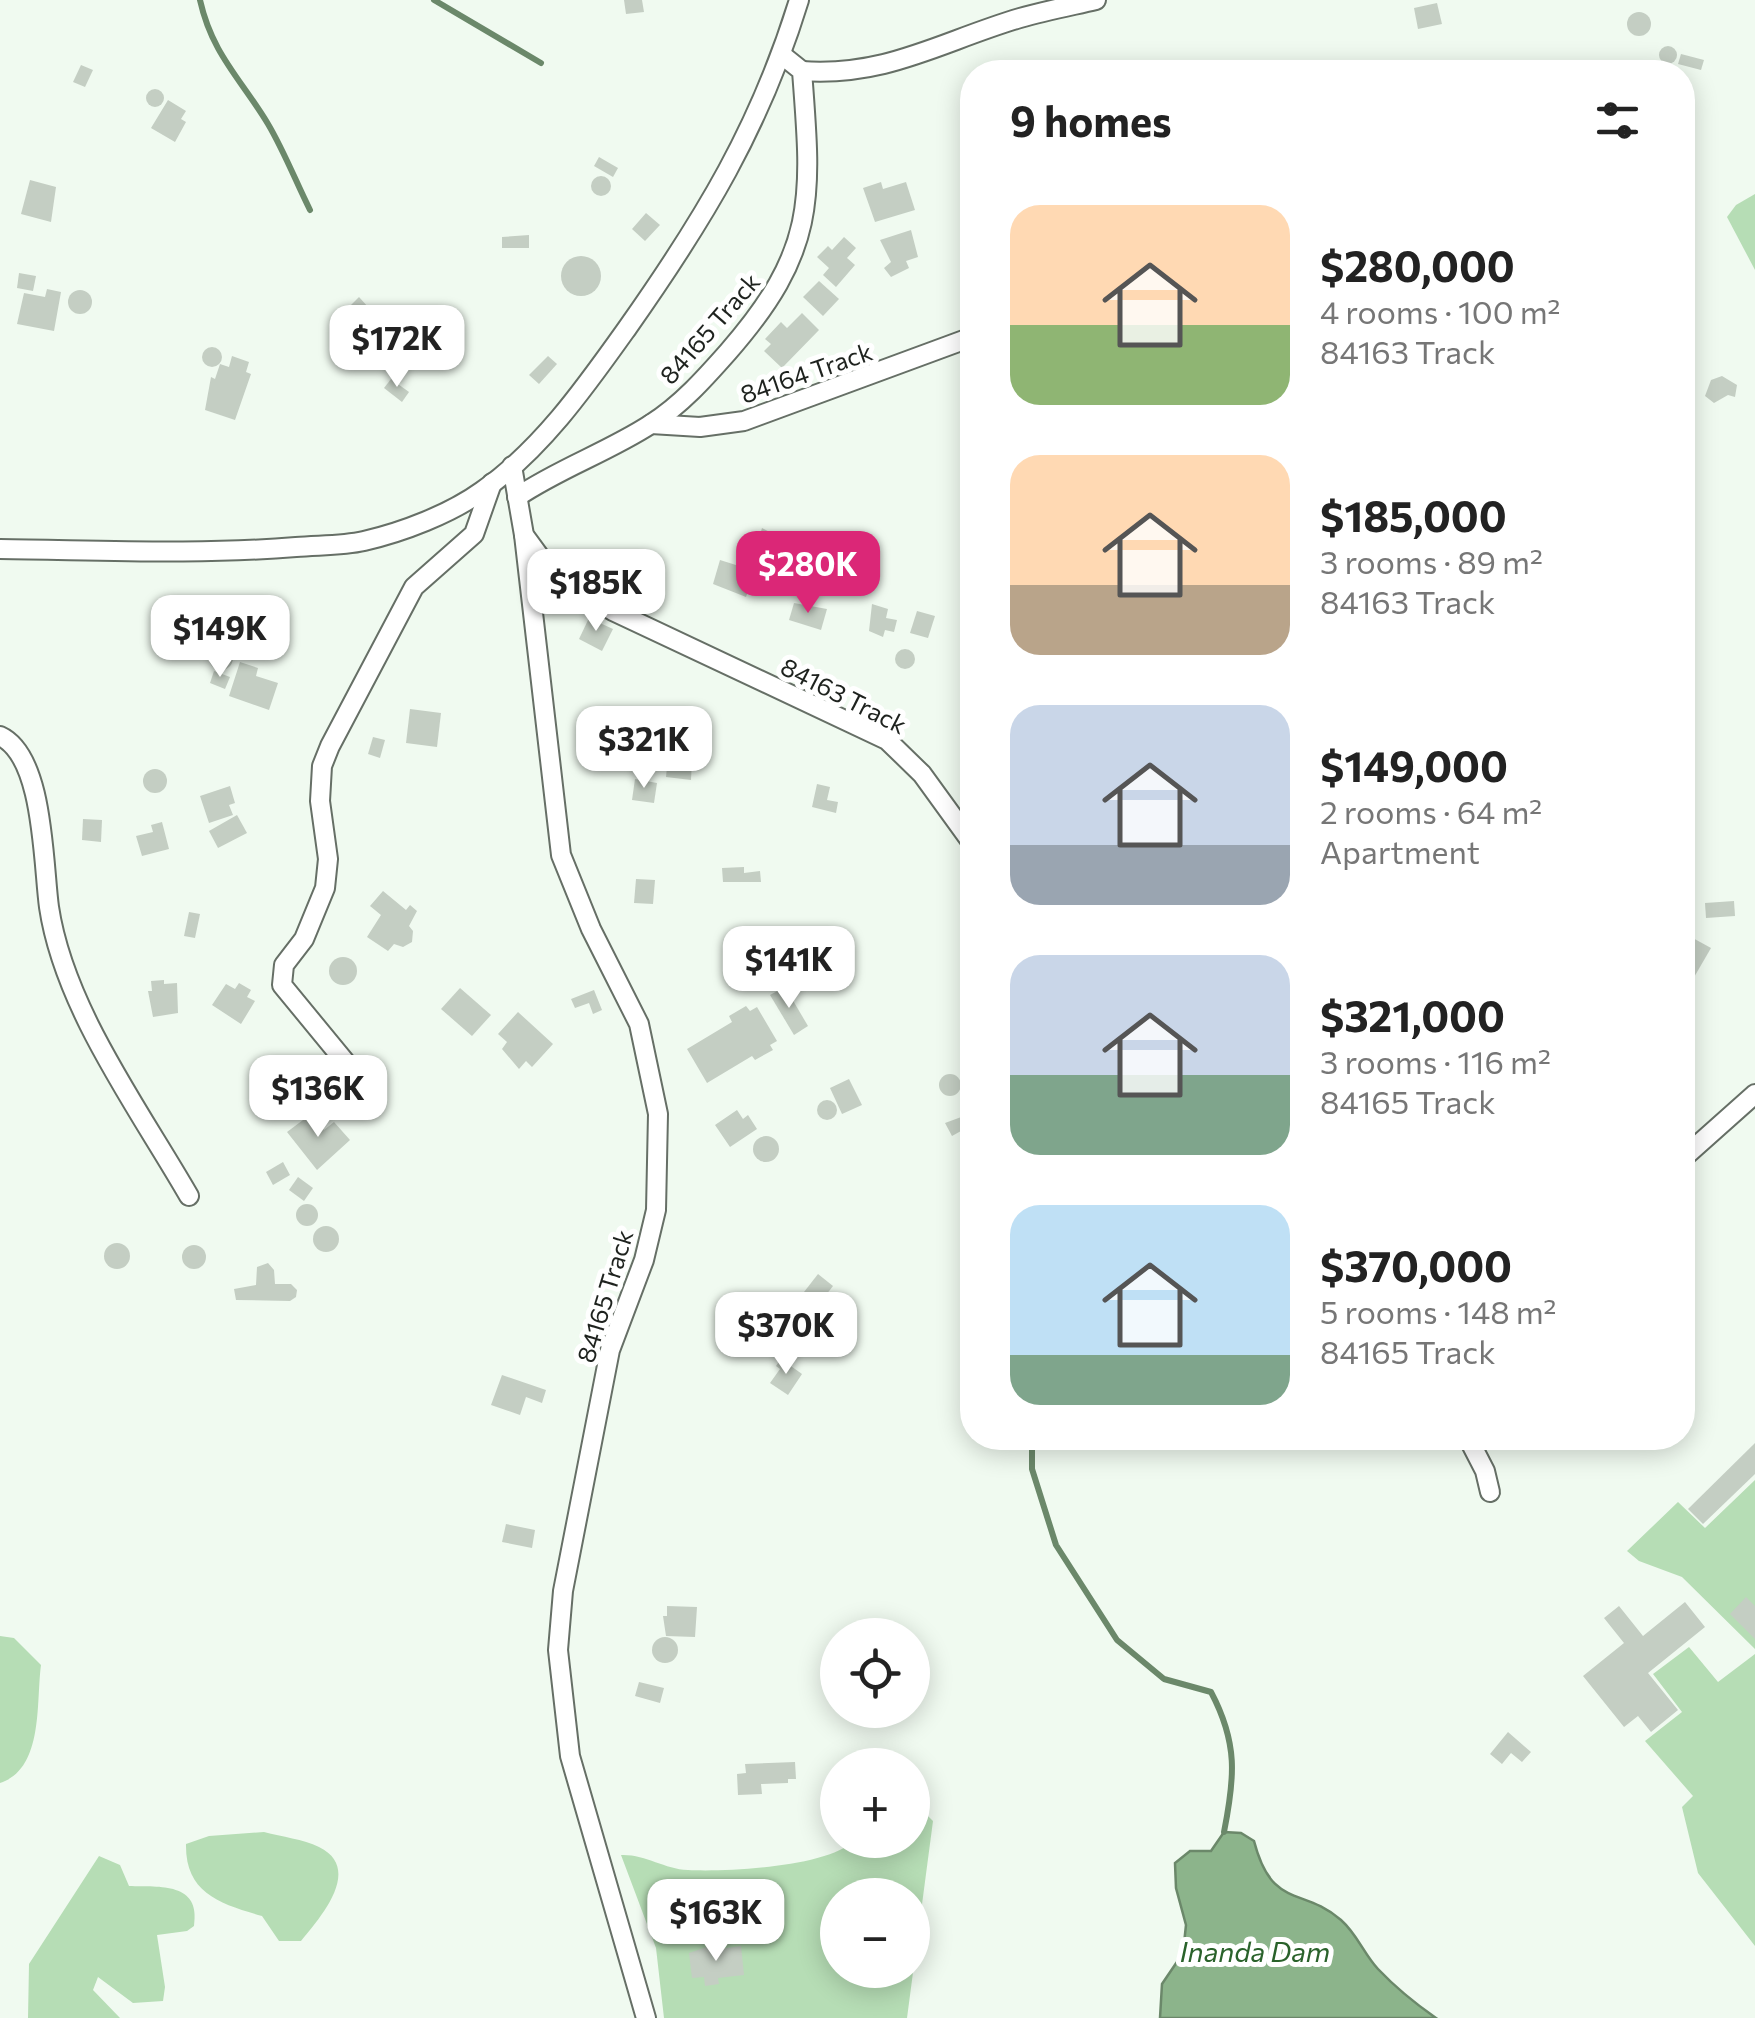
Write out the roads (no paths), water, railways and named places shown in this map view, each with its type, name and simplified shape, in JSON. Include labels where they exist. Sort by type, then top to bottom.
[{"type":"street","points":[[0,549],[255,550],[363,541],[434,517],[492,482],[512,466],[590,380],[664,275],[729,171],[764,103],[799,0]]},
{"type":"street","points":[[782,55],[802,70],[824,72],[894,64],[1018,18],[1096,0]]},
{"type":"street","name":"84165 Track","points":[[518,497],[548,476],[651,424],[695,389],[753,323],[786,276],[806,209],[802,70]]},
{"type":"street","name":"84164 Track","points":[[651,424],[700,426],[744,421],[960,341]]},
{"type":"street","name":"84163 Track","points":[[512,466],[524,535],[554,576],[576,592],[887,740],[922,774],[960,826]]},
{"type":"street","points":[[356,1076],[282,984],[284,965],[304,939],[326,888],[322,766],[362,693],[394,620],[414,587],[474,534],[492,482]]},
{"type":"street","name":"84165 Track","points":[[524,535],[561,855],[638,1024],[658,1114],[660,1174],[656,1210],[644,1260],[610,1350],[563,1591],[558,1650],[570,1756],[646,2018]]},
{"type":"street","points":[[0,736],[16,746],[33,786],[49,908],[67,974],[88,1022],[189,1196]]},
{"type":"street","points":[[1695,1147],[1755,1094]]},
{"type":"street","points":[[1474,1450],[1490,1492]]},
{"type":"water","name":"Inanda Dam","points":[[1224,1832],[1241,1833],[1254,1841],[1261,1863],[1279,1887],[1341,1920],[1378,1969],[1436,2018],[1160,2018],[1162,1984],[1183,1953],[1186,1925],[1176,1888],[1175,1863],[1190,1851],[1211,1851]]},
{"type":"waterway","points":[[200,0],[212,36],[268,124],[310,210]]},
{"type":"waterway","points":[[434,0],[541,63]]},
{"type":"waterway","points":[[1032,1450],[1032,1469],[1056,1545],[1117,1640],[1164,1679],[1211,1692],[1226,1728],[1232,1760],[1224,1832]]}]
